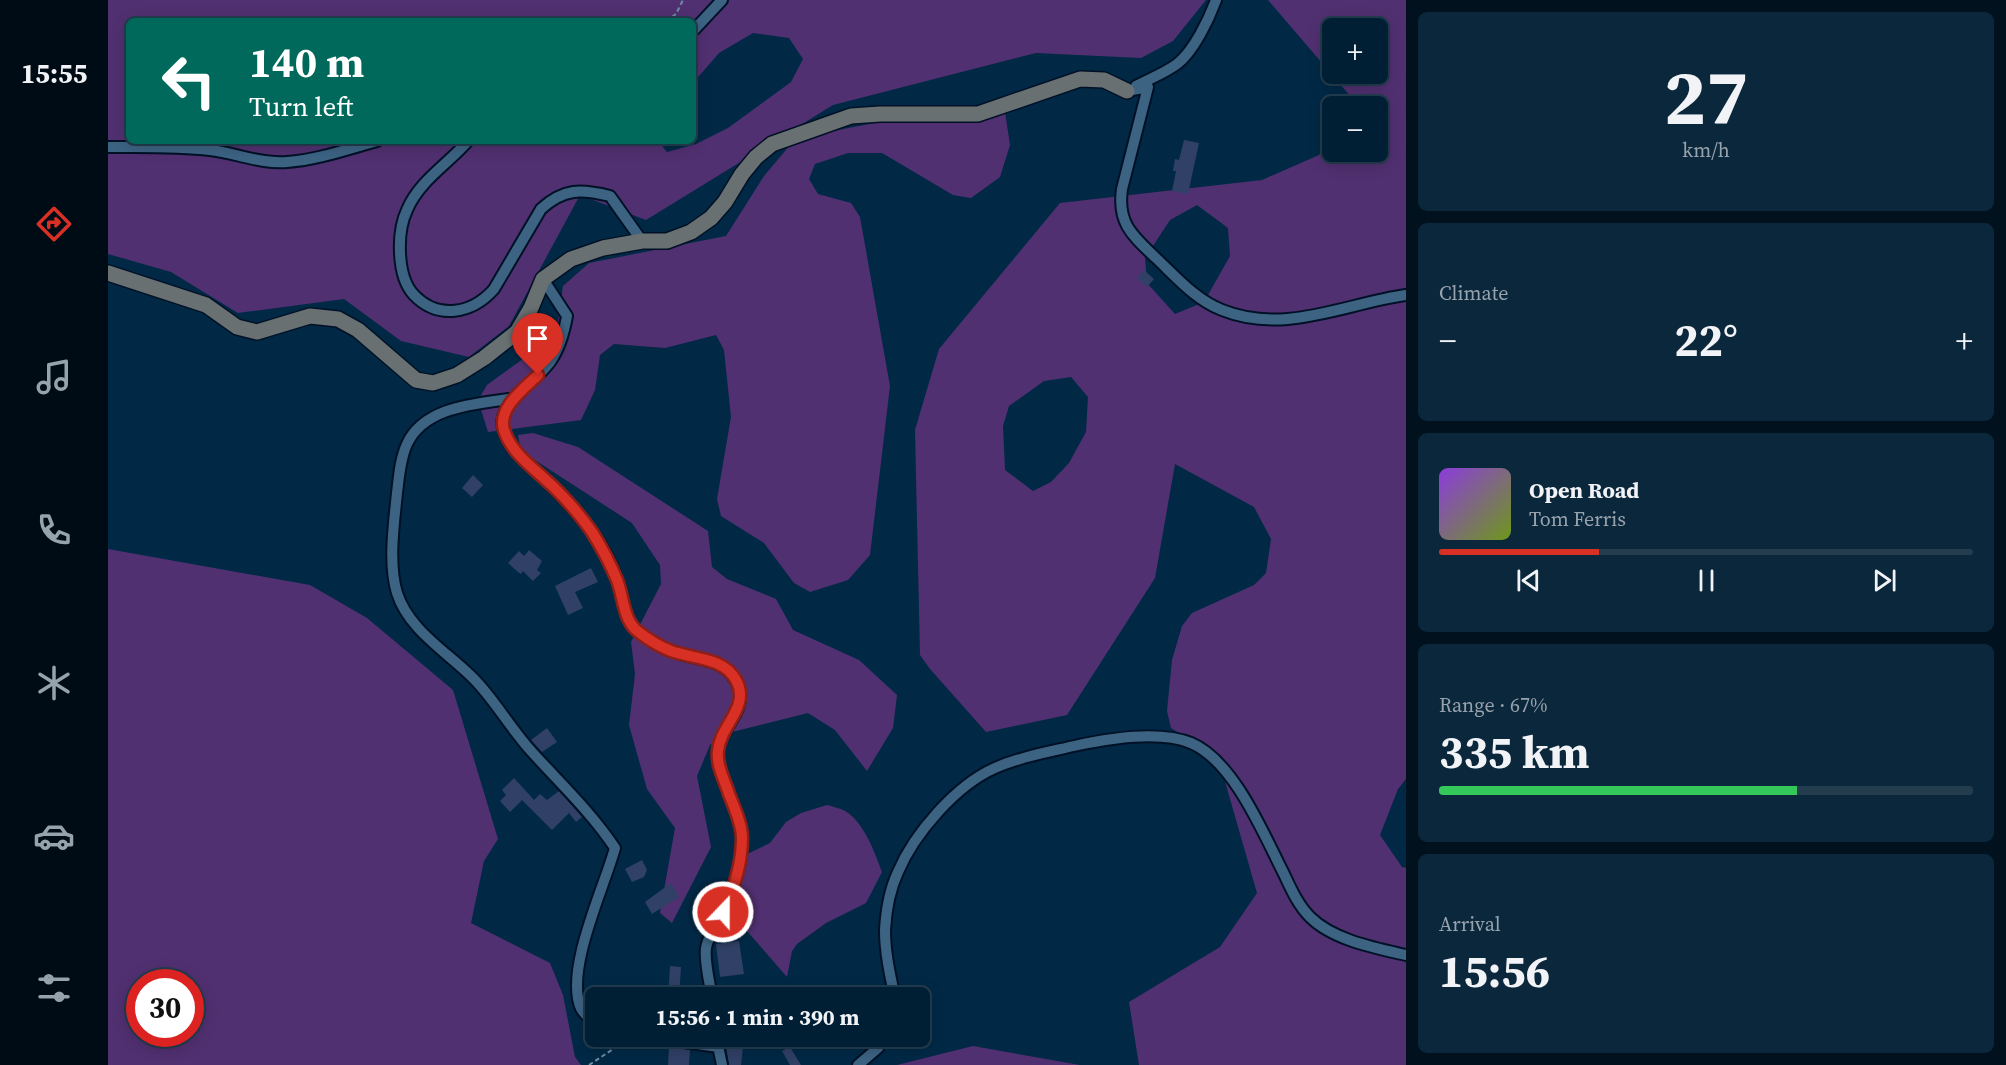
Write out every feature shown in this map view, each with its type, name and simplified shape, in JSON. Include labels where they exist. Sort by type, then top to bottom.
[{"type":"street","points":[[696,28],[722,0]]},
{"type":"street","points":[[1127,91],[1176,66],[1184,58],[1210,17],[1216,0]]},
{"type":"street","points":[[108,273],[206,305],[237,327],[257,332],[310,316],[338,319],[358,330],[416,380],[433,383],[457,375],[518,332],[543,279],[571,258],[603,248],[642,241],[667,241],[691,232],[711,218],[725,202],[749,165],[772,144],[851,116],[978,114],[1080,79],[1104,80],[1127,91],[1148,87],[1122,189],[1120,206],[1123,217],[1128,228],[1142,245],[1196,294],[1220,310],[1262,320],[1292,320],[1406,296]]},
{"type":"street","points":[[108,147],[210,150],[266,162],[287,162],[366,144]]},
{"type":"street","points":[[465,144],[425,182],[407,209],[400,239],[400,258],[412,294],[432,308],[450,312],[470,308],[486,298],[494,289],[541,209],[552,199],[568,192],[587,190],[610,196],[642,241]]},
{"type":"street","points":[[543,279],[567,316],[563,340],[549,363],[515,398],[503,416],[503,429],[524,462],[549,483],[590,530],[606,555],[619,584],[627,618],[638,632],[671,651],[712,661],[728,670],[739,688],[739,706],[719,742],[717,753],[720,770],[743,836],[739,868],[731,894],[706,947],[711,987]]},
{"type":"street","points":[[515,398],[474,403],[447,410],[418,427],[406,444],[400,469],[392,544],[397,593],[412,620],[429,640],[476,682],[530,750],[599,825],[615,848],[588,928],[576,987],[580,1007],[585,1013]]},
{"type":"street","points":[[892,987],[885,930],[890,899],[898,872],[925,827],[962,788],[994,768],[1034,755],[1091,742],[1141,737],[1171,738],[1191,743],[1208,753],[1232,779],[1299,903],[1310,917],[1327,929],[1349,939],[1406,955]]},
{"type":"street","points":[[718,1047],[722,1065]]},
{"type":"street","points":[[858,1065],[879,1047]]},
{"type":"path","points":[[670,18],[676,14],[683,0]]},
{"type":"path","points":[[590,1065],[617,1047]]},
{"type":"shaded area","points":[[108,0],[1206,0],[1173,41],[1141,58],[1036,53],[833,105],[646,220],[580,195],[509,326],[469,357],[401,341],[344,299],[238,313],[171,272],[108,254]]},
{"type":"shaded area","points":[[1268,0],[1406,0],[1406,779],[1398,789],[1380,835],[1402,867],[1406,868],[1406,1065],[1139,1065],[1129,1002],[1220,947],[1257,893],[1218,757],[1171,728],[1167,711],[1172,660],[1182,626],[1192,613],[1254,585],[1266,573],[1271,539],[1254,507],[1175,464],[1155,578],[1067,715],[986,732],[920,655],[915,430],[939,349],[1060,203],[1262,180],[1319,155],[1322,151],[1322,162],[1388,162],[1388,96],[1350,96],[1340,84],[1388,84],[1388,18],[1322,18],[1322,63]],"holes":[[[1197,205],[1228,228],[1230,256],[1204,302],[1175,314],[1147,283],[1145,258],[1170,220]],[[1071,377],[1088,397],[1086,432],[1069,463],[1051,482],[1033,491],[1005,470],[1003,426],[1009,406],[1044,381]]]},
{"type":"shaded area","points":[[938,111],[1005,112],[1010,145],[1000,177],[971,198],[953,195],[882,153],[848,153],[815,164],[809,179],[818,194],[851,203],[860,217],[890,386],[870,555],[848,580],[810,592],[794,583],[764,543],[721,516],[717,499],[731,417],[724,350],[716,335],[665,348],[614,344],[600,355],[595,390],[581,420],[488,432],[478,400],[487,385],[556,335],[563,286],[589,263],[726,236],[764,176],[796,138]]},
{"type":"shaded area","points":[[533,433],[578,447],[708,531],[712,567],[727,579],[776,599],[793,630],[859,660],[897,695],[893,728],[867,771],[835,730],[808,713],[724,734],[710,745],[697,776],[711,847],[672,923],[660,913],[675,828],[647,789],[629,725],[635,674],[631,642],[661,584],[660,565],[632,523],[521,451],[518,435]]},
{"type":"shaded area","points":[[108,549],[310,585],[367,618],[453,690],[498,839],[484,861],[471,923],[550,963],[563,995],[575,1057],[581,1065],[108,1065]]},
{"type":"shaded area","points":[[827,805],[845,811],[858,822],[868,838],[882,872],[866,903],[826,923],[797,944],[792,951],[787,977],[726,907],[739,858],[770,843],[786,822],[801,813]]},
{"type":"shaded area","points":[[973,1046],[1080,1065],[897,1065]]},
{"type":"building","points":[[1184,140],[1199,143],[1188,194],[1172,191],[1176,171],[1173,171],[1175,159],[1179,160]]},
{"type":"building","points":[[1144,270],[1154,279],[1147,287],[1137,278]]},
{"type":"building","points":[[473,475],[483,485],[472,497],[462,488]]},
{"type":"building","points":[[529,550],[542,561],[537,570],[541,573],[533,581],[523,571],[521,574],[508,563],[519,551],[524,556]]},
{"type":"building","points":[[591,568],[598,582],[575,592],[583,608],[568,615],[555,586]]},
{"type":"building","points":[[547,728],[557,742],[542,752],[531,740]]},
{"type":"building","points":[[514,778],[534,800],[540,794],[547,800],[559,791],[582,817],[576,822],[569,813],[552,830],[522,800],[510,812],[500,801],[506,795],[502,790]]},
{"type":"building","points":[[642,860],[647,870],[644,877],[632,882],[625,869]]},
{"type":"building","points":[[671,883],[679,897],[652,914],[645,902]]},
{"type":"building","points":[[739,941],[744,974],[720,977],[716,944]]},
{"type":"building","points":[[670,966],[681,967],[680,987],[669,987]]},
{"type":"building","points":[[669,1047],[690,1050],[689,1065],[668,1065]]},
{"type":"building","points":[[726,1047],[743,1047],[741,1065],[729,1065]]},
{"type":"building","points":[[790,1047],[801,1065],[790,1065],[782,1051]]},
{"type":"route","points":[[538,375],[515,398],[503,416],[503,429],[512,445],[524,462],[549,483],[590,530],[606,555],[619,584],[627,618],[638,632],[671,651],[712,661],[728,670],[739,688],[739,706],[719,742],[717,753],[720,770],[743,836],[739,868],[723,912]]}]
